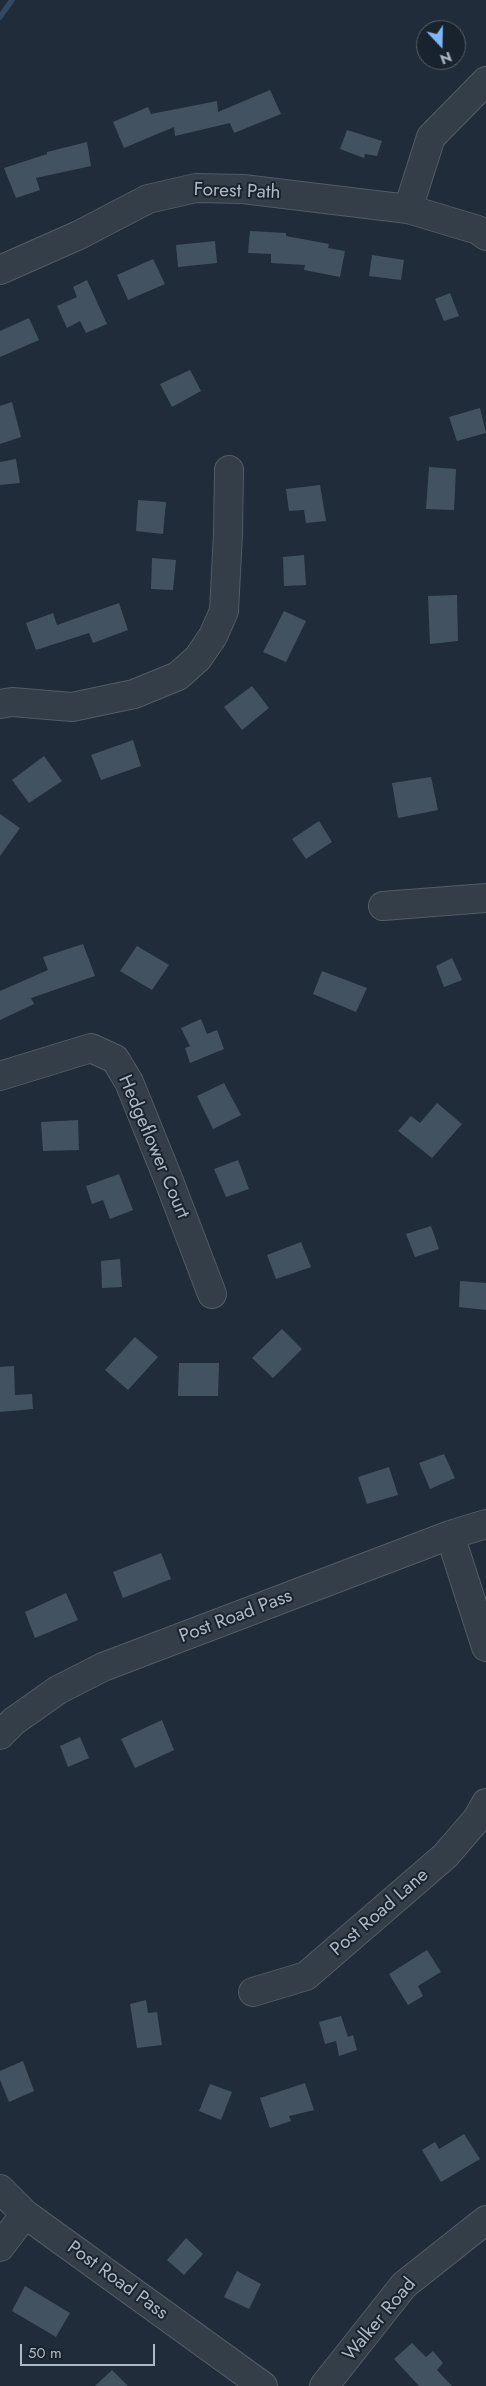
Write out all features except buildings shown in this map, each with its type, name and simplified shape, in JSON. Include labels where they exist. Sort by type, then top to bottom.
[{"type":"street","points":[[408,209],[431,137],[486,82]]},
{"type":"street","name":"Forest Path","points":[[0,270],[79,235],[148,199],[196,188],[243,189],[408,209],[478,230],[486,236]]},
{"type":"street","points":[[0,704],[12,702],[72,708],[134,694],[178,676],[198,658],[213,636],[224,611],[229,470]]},
{"type":"street","points":[[383,906],[486,898]]},
{"type":"street","name":"Hedgeflower Court","points":[[0,1076],[91,1048],[115,1059],[129,1082],[144,1118],[212,1294]]},
{"type":"street","name":"Post Road Pass","points":[[0,1735],[14,1721],[58,1690],[103,1668],[450,1535],[486,1524]]},
{"type":"street","points":[[450,1535],[486,1647]]},
{"type":"street","name":"Post Road Lane","points":[[253,1992],[306,1976],[445,1856],[477,1819],[486,1803]]},
{"type":"street","name":"Post Road Pass","points":[[0,2189],[25,2214],[263,2386]]},
{"type":"street","points":[[0,2247],[25,2214]]},
{"type":"street","name":"Walker Road","points":[[324,2386],[404,2285],[486,2220]]},
{"type":"waterway","points":[[0,17],[12,0]]}]
